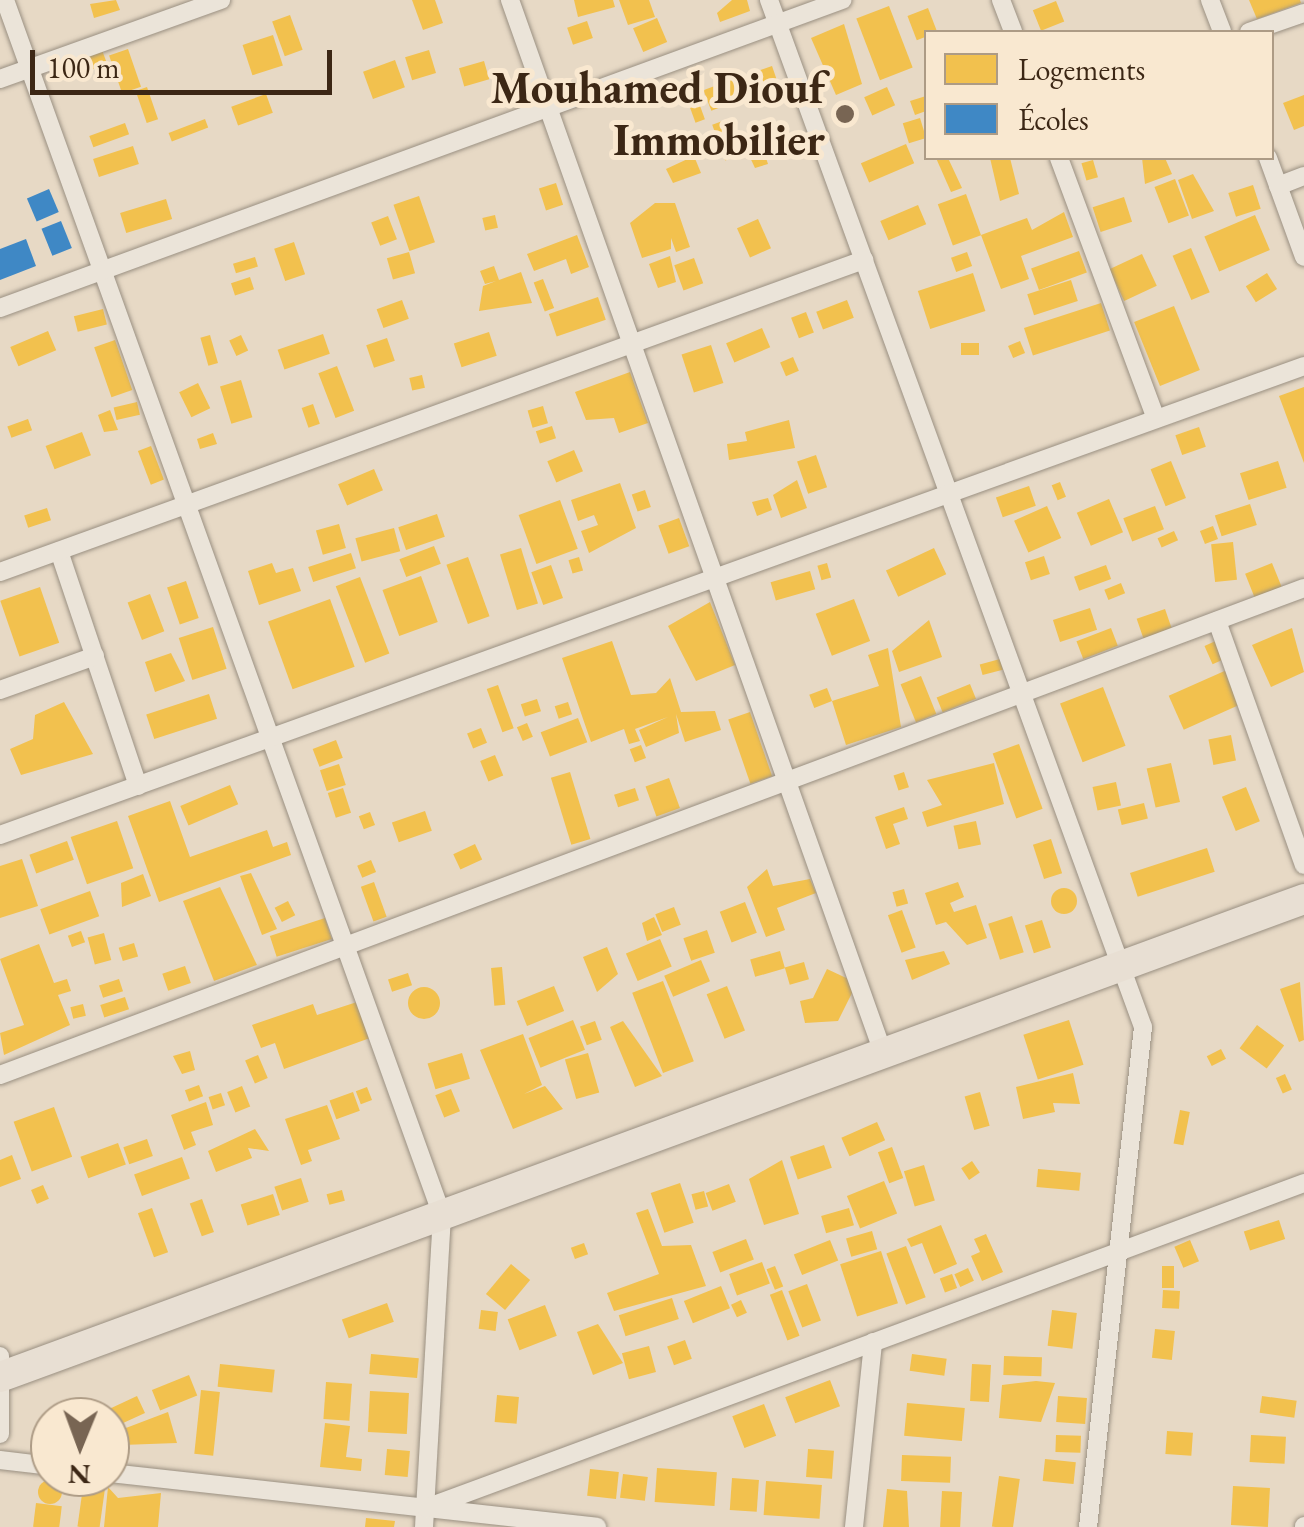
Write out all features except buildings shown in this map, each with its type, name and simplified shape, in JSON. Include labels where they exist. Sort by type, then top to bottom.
[{"type":"highway","points":[[2,1369],[442,1215],[1304,900]]},
{"type":"street","points":[[6,0],[442,1215],[425,1518]]},
{"type":"street","points":[[0,80],[221,0]]},
{"type":"street","points":[[510,0],[883,1053]]},
{"type":"street","points":[[769,0],[1143,1027],[1115,1253],[1088,1527]]},
{"type":"street","points":[[0,308],[842,0]]},
{"type":"street","points":[[1001,0],[1012,30]]},
{"type":"street","points":[[1210,0],[1221,30]]},
{"type":"street","points":[[1256,30],[1304,13]]},
{"type":"street","points":[[1060,160],[1156,419]]},
{"type":"street","points":[[1269,160],[1304,256]]},
{"type":"street","points":[[1278,186],[1304,176]]},
{"type":"street","points":[[0,572],[864,260]]},
{"type":"street","points":[[0,835],[1304,366]]},
{"type":"street","points":[[59,550],[138,786]]},
{"type":"street","points":[[0,1076],[1304,588]]},
{"type":"street","points":[[1218,621],[1304,865]]},
{"type":"street","points":[[0,690],[94,656]]},
{"type":"street","points":[[425,1518],[873,1342],[1304,1183]]},
{"type":"street","points":[[854,1527],[873,1342]]},
{"type":"street","points":[[0,1434],[2,1369]]},
{"type":"street","points":[[0,1460],[30,1464]]},
{"type":"street","points":[[130,1476],[425,1518],[597,1527]]},
{"type":"place","name":"Mouhamed Diouf Immobilier","points":[[845,114]]}]
